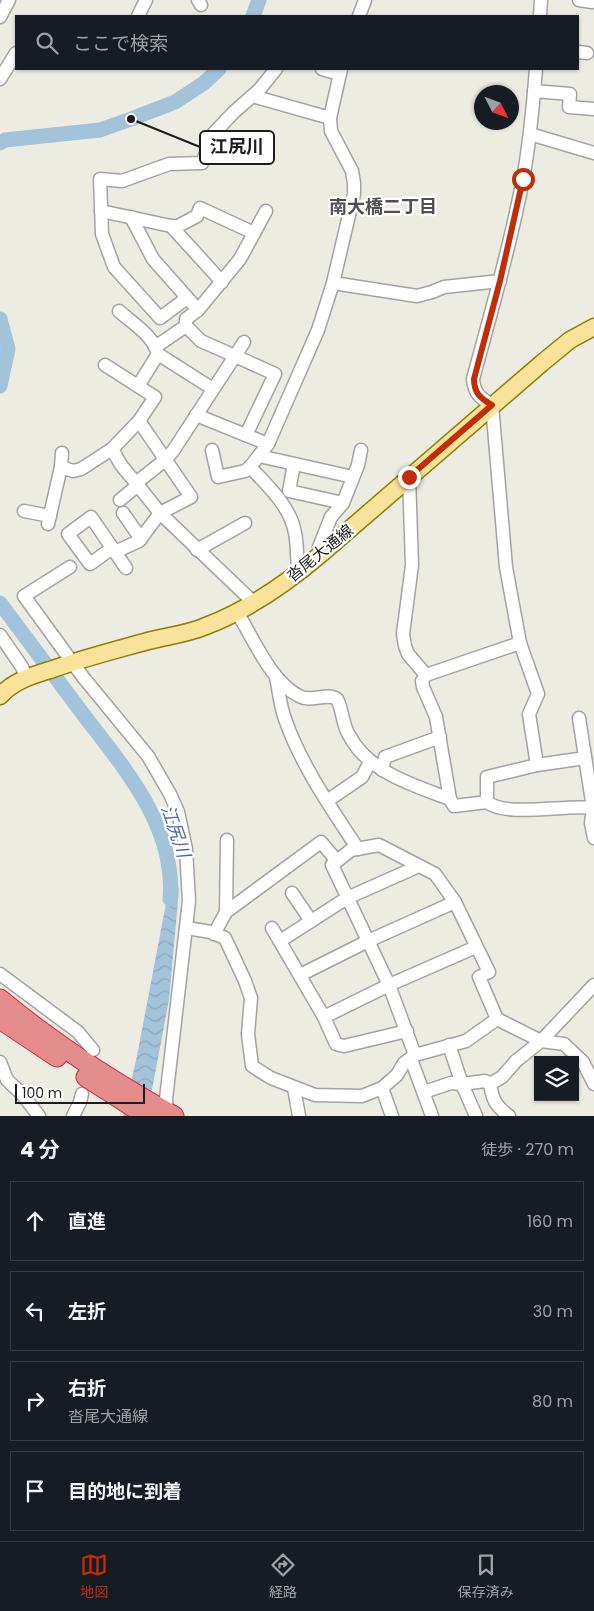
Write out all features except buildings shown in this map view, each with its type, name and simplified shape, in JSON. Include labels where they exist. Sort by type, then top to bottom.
[{"type":"highway","points":[[0,999],[113,1087]]},
{"type":"highway","points":[[0,1019],[113,1087],[163,1114]]},
{"type":"main road","name":"沓尾大通線","points":[[0,696],[12,684],[26,677],[74,662],[187,632],[237,612],[300,572],[492,405],[570,340],[594,327]]},
{"type":"street","points":[[0,16],[9,0]]},
{"type":"street","points":[[138,15],[146,0]]},
{"type":"street","points":[[359,15],[365,0]]},
{"type":"street","points":[[540,15],[541,0]]},
{"type":"street","points":[[0,79],[15,55]]},
{"type":"street","points":[[187,298],[160,318],[114,267],[102,234],[100,179],[122,181],[169,164],[202,163],[214,133],[260,90],[275,70]]},
{"type":"street","points":[[536,70],[530,134],[523,179],[500,281],[474,379],[474,388],[477,395],[492,405],[506,567],[520,643],[538,694],[529,714],[537,765]]},
{"type":"street","points":[[212,450],[218,477],[244,471],[250,467],[268,444],[318,330],[333,283],[354,194],[352,171],[331,132],[330,118],[340,71]]},
{"type":"street","points":[[534,91],[570,94],[569,107],[594,109]]},
{"type":"street","points":[[252,96],[330,118]]},
{"type":"street","points":[[530,134],[594,153]]},
{"type":"street","points":[[101,210],[178,226],[198,216],[200,208],[254,233]]},
{"type":"street","points":[[246,434],[275,374],[201,341],[186,326],[186,319],[198,310],[240,259],[266,211]]},
{"type":"street","points":[[131,217],[154,260],[198,310]]},
{"type":"street","points":[[171,226],[222,282]]},
{"type":"street","points":[[333,283],[417,296],[444,287],[500,281]]},
{"type":"street","points":[[120,311],[146,334],[156,351],[213,389]]},
{"type":"street","points":[[138,386],[156,351],[186,326]]},
{"type":"street","points":[[120,500],[173,451],[244,342]]},
{"type":"street","points":[[61,467],[73,471],[81,469],[112,449],[139,421],[155,397],[105,365]]},
{"type":"street","points":[[196,415],[268,444]]},
{"type":"street","points":[[126,568],[113,550],[139,542],[160,513],[191,497],[139,421]]},
{"type":"street","points":[[112,449],[121,465],[160,513],[253,602]]},
{"type":"street","points":[[321,554],[319,547],[331,517],[343,503],[358,465],[361,450]]},
{"type":"street","points":[[24,511],[49,520],[61,467],[62,453]]},
{"type":"street","points":[[259,456],[353,477]]},
{"type":"street","points":[[294,464],[289,491],[343,503]]},
{"type":"street","points":[[250,467],[267,485],[289,516],[295,532],[297,564],[300,572]]},
{"type":"street","points":[[409,477],[412,565],[403,634],[404,646],[408,654],[426,676]]},
{"type":"street","points":[[123,513],[141,539]]},
{"type":"street","points":[[197,550],[245,523]]},
{"type":"street","points":[[70,567],[24,596],[53,637],[74,662],[83,677],[148,756],[178,812],[186,849],[189,901],[187,928],[163,1114]]},
{"type":"street","points":[[237,612],[276,677],[299,696],[306,699],[333,696],[337,699],[349,737],[370,762],[382,770],[450,799]]},
{"type":"street","points":[[0,635],[22,667],[26,677]]},
{"type":"street","points":[[520,643],[426,676],[422,681],[436,717],[450,799],[454,806],[487,802],[492,806],[520,811],[562,807],[594,808]]},
{"type":"street","points":[[276,677],[284,718],[298,749],[327,801],[358,849]]},
{"type":"street","points":[[579,718],[594,808],[592,823],[594,838]]},
{"type":"street","points":[[382,770],[385,757],[440,737]]},
{"type":"street","points":[[487,802],[487,777],[537,765],[586,758]]},
{"type":"street","points":[[327,801],[362,777],[370,762]]},
{"type":"street","points":[[226,912],[227,840]]},
{"type":"street","points":[[214,934],[226,912],[321,842],[337,861]]},
{"type":"street","points":[[432,1116],[407,1032],[389,985],[332,865],[351,850],[380,845],[435,874],[455,902],[489,972],[479,977],[497,1019],[541,1041],[564,1044],[583,1062],[594,1084]]},
{"type":"street","points":[[280,941],[347,898],[419,866]]},
{"type":"street","points":[[292,893],[311,921]]},
{"type":"street","points":[[300,975],[455,902]]},
{"type":"street","points":[[187,928],[225,938],[251,998],[248,1034],[252,1066],[271,1078],[315,1095],[352,1096],[369,1094],[382,1088],[397,1075],[404,1063],[413,1057],[466,1041],[497,1019]]},
{"type":"street","points":[[272,928],[324,1017],[336,1044],[344,1046],[407,1032]]},
{"type":"street","points":[[324,1017],[389,985],[476,947]]},
{"type":"street","points":[[0,974],[78,1032],[93,1050]]},
{"type":"street","points":[[490,1084],[502,1077],[516,1061],[541,1041],[594,986]]},
{"type":"street","points":[[449,1046],[462,1084],[476,1116]]},
{"type":"street","points":[[0,1062],[7,1080],[22,1094],[39,1116]]},
{"type":"street","points":[[424,1092],[451,1083],[462,1084],[486,1081],[490,1084]]},
{"type":"street","points":[[490,1084],[492,1098],[500,1113]]},
{"type":"street","points":[[294,1088],[298,1116]]},
{"type":"street","points":[[382,1088],[392,1116]]},
{"type":"street","points":[[73,1116],[82,1094]]},
{"type":"water","points":[[174,861],[179,890],[169,1000],[147,1116],[123,1116],[137,1056]]},
{"type":"waterway","name":"江尻川","points":[[253,15],[259,0]]},
{"type":"waterway","name":"江尻川","points":[[0,143],[5,140],[100,130],[175,102],[204,83],[218,70]]},
{"type":"waterway","name":"江尻川","points":[[0,319],[8,349],[0,386]]},
{"type":"waterway","name":"江尻川","points":[[0,603],[115,755],[144,799],[165,847],[170,872],[170,899]]},
{"type":"place","name":"江尻川","points":[[131,119]]},
{"type":"district","name":"南大橋二丁目","points":[[383,206]]},
{"type":"route","points":[[409,477],[492,405],[477,395],[474,388],[474,379],[500,281],[523,179]]}]
